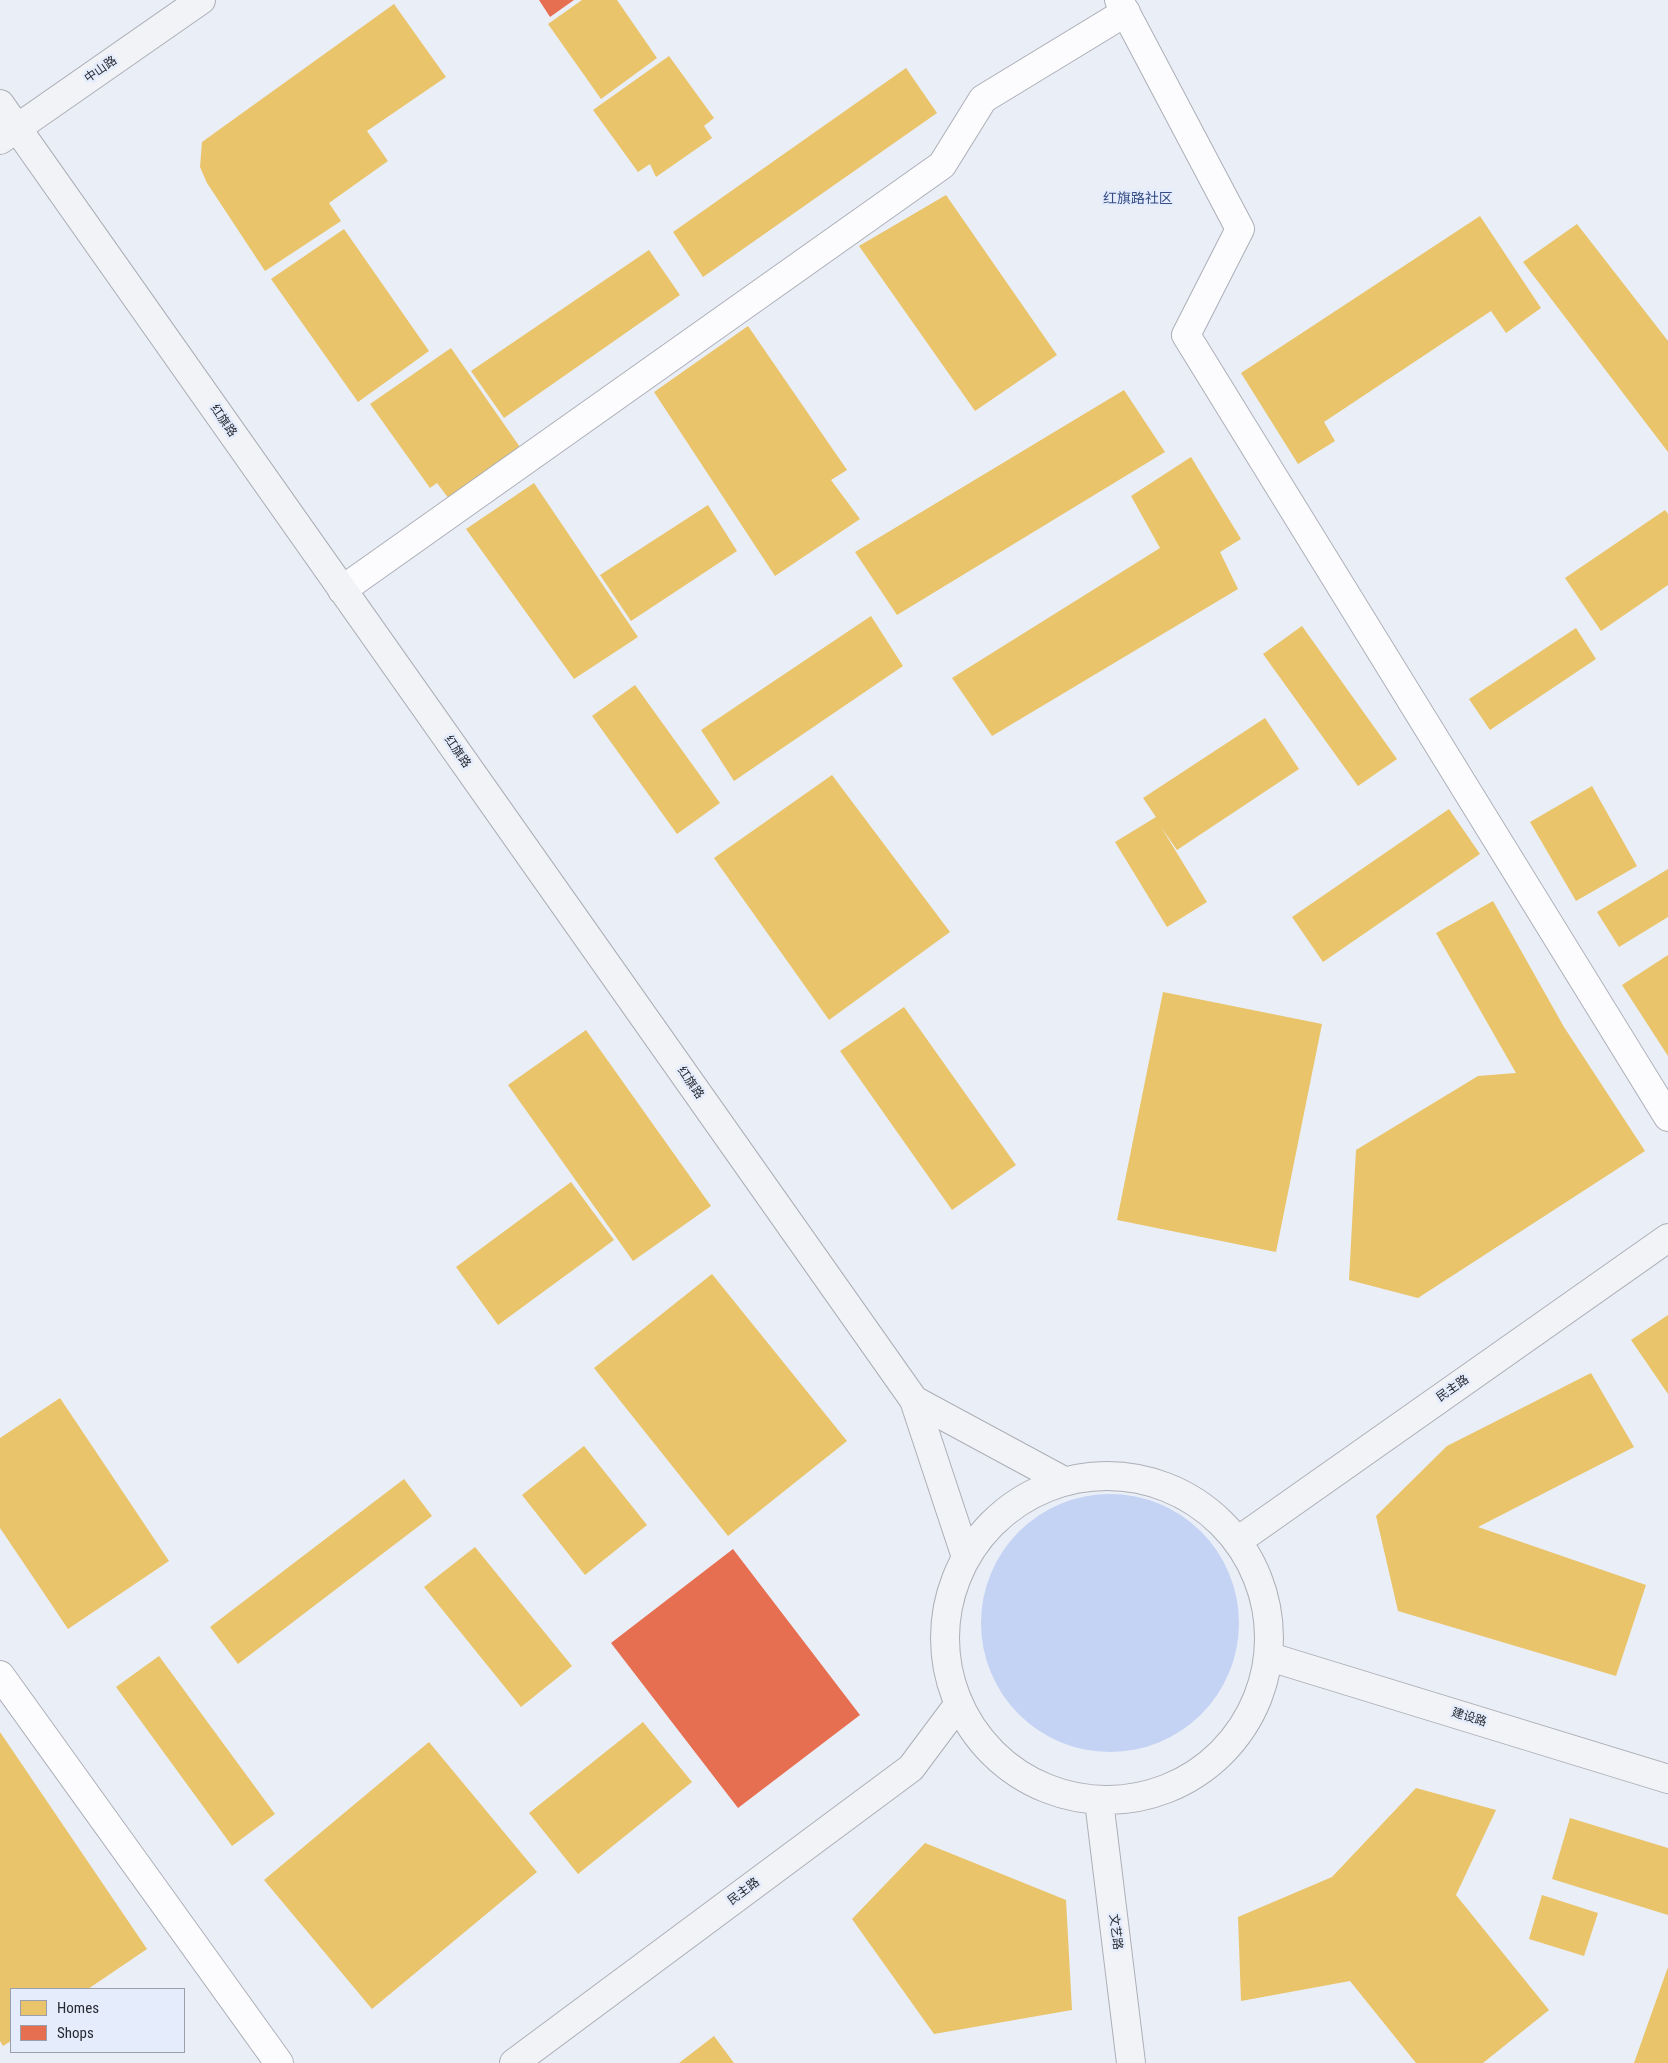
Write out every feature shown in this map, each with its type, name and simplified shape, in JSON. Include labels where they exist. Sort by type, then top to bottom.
[{"type":"street","name":"中山路","points":[[8,134],[201,0]]},
{"type":"street","points":[[342,590],[942,165],[983,98],[1122,6],[1240,229],[1186,335],[1668,1117]]},
{"type":"street","name":"红旗路","points":[[0,104],[8,134],[342,590],[914,1400]]},
{"type":"street","name":"民主路","points":[[1239,1540],[1668,1238]]},
{"type":"street","points":[[914,1400],[1064,1481]]},
{"type":"street","points":[[914,1400],[966,1557]]},
{"type":"street","points":[[1112,1475],[1160,1484],[1204,1506],[1239,1540],[1259,1576],[1269,1616],[1270,1658],[1256,1705],[1241,1729],[1230,1746],[1193,1778],[1147,1796],[1099,1801],[1055,1793],[1014,1773],[982,1742],[958,1705],[945,1655],[948,1604],[966,1557],[998,1518],[1025,1498],[1064,1481],[1112,1475]]},
{"type":"street","name":"建设路","points":[[1270,1658],[1668,1779]]},
{"type":"street","points":[[0,1675],[279,2063]]},
{"type":"street","name":"民主路","points":[[514,2063],[911,1768],[958,1705]]},
{"type":"street","name":"文艺路","points":[[1099,1801],[1131,2063]]},
{"type":"shaded area","points":[[1097,1494],[1123,1494],[1148,1499],[1171,1509],[1192,1523],[1210,1541],[1224,1562],[1234,1585],[1239,1610],[1239,1636],[1234,1661],[1224,1684],[1210,1705],[1192,1723],[1171,1737],[1148,1747],[1123,1752],[1097,1752],[1072,1747],[1049,1737],[1028,1723],[1010,1705],[996,1684],[986,1661],[981,1636],[981,1610],[986,1585],[996,1562],[1010,1541],[1028,1523],[1049,1509],[1072,1499]]},
{"type":"building: Homes","points":[[582,0],[617,0],[657,58],[601,99],[548,24]]},
{"type":"building: Homes","points":[[394,4],[446,77],[367,131],[388,161],[329,203],[341,221],[265,271],[207,183],[200,167],[202,142]]},
{"type":"building: Homes","points":[[669,56],[714,118],[704,126],[712,138],[656,177],[650,164],[638,172],[593,110]]},
{"type":"building: Homes","points":[[906,68],[937,113],[703,277],[673,232]]},
{"type":"building: Homes","points":[[946,195],[1057,355],[975,411],[859,246]]},
{"type":"building: Homes","points":[[1480,216],[1541,308],[1506,333],[1491,311],[1324,422],[1335,441],[1298,464],[1241,373]]},
{"type":"building: Homes","points":[[1577,224],[1668,341],[1668,452],[1523,262]]},
{"type":"building: Homes","points":[[344,229],[429,351],[358,402],[271,279]]},
{"type":"building: Homes","points":[[649,250],[680,295],[504,418],[471,371]]},
{"type":"building: Homes","points":[[748,326],[847,470],[831,480],[860,519],[775,576],[654,392]]},
{"type":"building: Homes","points":[[451,348],[522,450],[449,499],[437,483],[430,488],[370,404]]},
{"type":"building: Homes","points":[[1124,390],[1165,452],[897,615],[855,552]]},
{"type":"building: Homes","points":[[1191,457],[1241,539],[1220,552],[1238,589],[992,736],[952,678],[1160,548],[1131,496]]},
{"type":"building: Homes","points":[[534,483],[638,637],[574,679],[466,529]]},
{"type":"building: Homes","points":[[708,505],[737,551],[631,621],[600,575]]},
{"type":"building: Homes","points":[[1665,510],[1668,514],[1668,585],[1601,631],[1565,578]]},
{"type":"building: Homes","points":[[871,616],[903,666],[734,781],[701,730]]},
{"type":"building: Homes","points":[[1302,626],[1397,759],[1358,786],[1263,654]]},
{"type":"building: Homes","points":[[1576,628],[1596,659],[1490,730],[1469,699]]},
{"type":"building: Homes","points":[[635,685],[720,803],[677,834],[592,716]]},
{"type":"building: Homes","points":[[1265,718],[1299,769],[1177,850],[1161,827],[1207,902],[1167,927],[1115,842],[1156,817],[1143,798]]},
{"type":"building: Homes","points":[[832,775],[950,932],[829,1020],[714,858]]},
{"type":"building: Homes","points":[[1592,786],[1637,866],[1576,901],[1530,822]]},
{"type":"building: Homes","points":[[1449,809],[1480,854],[1323,962],[1292,917]]},
{"type":"building: Homes","points":[[1668,869],[1668,917],[1619,947],[1597,912]]},
{"type":"building: Homes","points":[[1493,901],[1564,1027],[1645,1151],[1418,1298],[1349,1280],[1356,1150],[1478,1076],[1516,1073],[1436,933]]},
{"type":"building: Homes","points":[[1668,955],[1668,1056],[1622,985]]},
{"type":"building: Homes","points":[[1163,992],[1322,1024],[1276,1252],[1117,1220]]},
{"type":"building: Homes","points":[[904,1007],[1016,1165],[952,1210],[840,1051]]},
{"type":"building: Homes","points":[[586,1030],[711,1206],[633,1261],[508,1085]]},
{"type":"building: Homes","points":[[571,1182],[614,1240],[498,1325],[456,1267]]},
{"type":"building: Homes","points":[[712,1274],[847,1441],[728,1536],[594,1368]]},
{"type":"building: Homes","points":[[1668,1315],[1668,1394],[1631,1340]]},
{"type":"building: Homes","points":[[1591,1373],[1634,1447],[1478,1527],[1646,1585],[1616,1676],[1398,1611],[1376,1516],[1447,1446]]},
{"type":"building: Homes","points":[[60,1398],[169,1561],[68,1629],[0,1528],[0,1438]]},
{"type":"building: Homes","points":[[584,1446],[647,1525],[585,1575],[522,1495]]},
{"type":"building: Homes","points":[[404,1479],[432,1516],[238,1664],[210,1627]]},
{"type":"building: Homes","points":[[475,1547],[572,1666],[521,1707],[424,1587]]},
{"type":"building: Homes","points":[[159,1656],[275,1814],[232,1846],[116,1687]]},
{"type":"building: Homes","points":[[643,1722],[692,1782],[578,1874],[529,1813]]},
{"type":"building: Homes","points":[[0,1732],[147,1949],[89,1988],[10,1988],[10,2042],[3,2046],[0,2041]]},
{"type":"building: Homes","points":[[429,1742],[537,1872],[372,2009],[264,1880]]},
{"type":"building: Homes","points":[[1416,1788],[1496,1810],[1456,1895],[1549,2010],[1483,2063],[1416,2063],[1350,1981],[1241,2001],[1238,1917],[1332,1877]]},
{"type":"building: Homes","points":[[1570,1818],[1668,1848],[1668,1915],[1552,1879]]},
{"type":"building: Homes","points":[[925,1843],[1066,1900],[1072,2010],[934,2034],[852,1919]]},
{"type":"building: Homes","points":[[1542,1895],[1598,1913],[1584,1956],[1529,1939]]},
{"type":"building: Homes","points":[[1668,1967],[1668,2063],[1634,2063]]},
{"type":"building: Homes","points":[[714,2036],[734,2063],[679,2063]]},
{"type":"building: Shops","points":[[539,0],[574,0],[550,17]]},
{"type":"building: Shops","points":[[733,1549],[860,1715],[738,1808],[611,1643]]},
{"type":"district","name":"红旗路社区","points":[[1138,199]]}]
